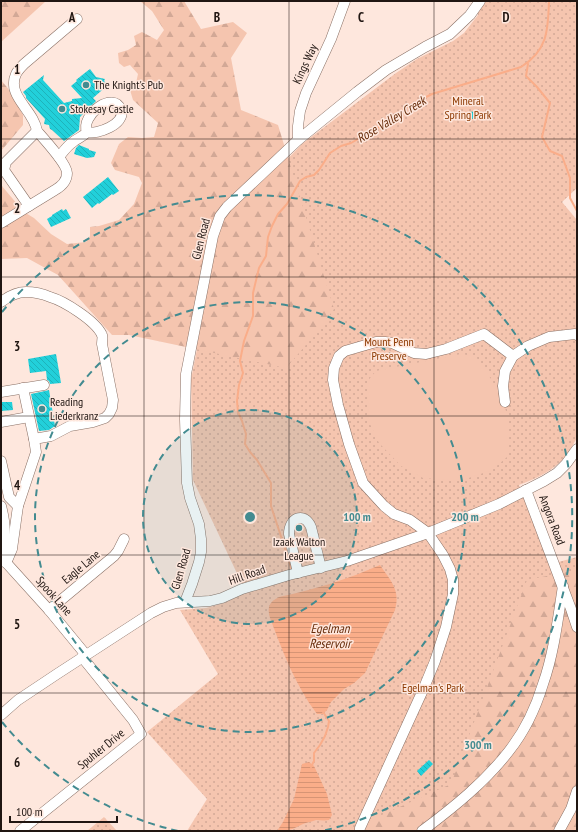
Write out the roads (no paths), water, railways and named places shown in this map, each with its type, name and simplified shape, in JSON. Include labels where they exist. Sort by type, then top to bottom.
[{"type":"street","name":"Kings Way","points":[[298,140],[300,111],[306,93],[332,39],[345,1]]},
{"type":"street","name":"Glen Road","points":[[185,602],[197,570],[201,552],[199,524],[190,498],[187,483],[185,419],[186,374],[213,236],[220,216],[227,207],[298,140],[386,70],[450,34],[470,15],[480,1]]},
{"type":"street","points":[[1,223],[62,186],[65,181],[67,170],[59,157],[37,131],[31,115],[18,98],[14,86],[14,79],[17,72],[24,64],[77,19]]},
{"type":"street","points":[[29,206],[4,170],[6,162],[37,131]]},
{"type":"street","points":[[59,157],[67,147],[87,132]]},
{"type":"street","points":[[1,302],[10,295],[26,292],[51,297],[72,308],[88,319],[98,329],[102,336],[102,344],[113,400],[112,408],[109,414],[105,418],[92,422],[70,426],[51,436],[34,439]]},
{"type":"street","points":[[360,831],[360,828],[424,690],[435,661],[444,634],[453,594],[453,580],[443,555],[428,533],[410,520],[394,514],[384,506],[363,483],[349,444],[338,404],[333,380],[334,368],[339,356],[345,351],[376,342],[392,343],[414,353],[426,354],[446,349],[484,334],[513,356]]},
{"type":"street","points":[[505,402],[503,386],[505,371],[513,356],[528,346],[549,337],[574,334],[577,335]]},
{"type":"street","points":[[1,392],[44,385]]},
{"type":"street","points":[[3,558],[12,549],[18,506],[36,452],[23,388]]},
{"type":"street","points":[[1,422],[29,417]]},
{"type":"street","name":"Hill Road","points":[[1,715],[18,700],[84,656],[151,613],[163,607],[176,603],[210,601],[222,598],[242,589],[347,561],[428,533],[483,511],[557,473],[577,449]]},
{"type":"street","points":[[1,461],[9,497],[18,506]]},
{"type":"street","name":"Angora Road","points":[[526,490],[577,627]]},
{"type":"street","points":[[1,506],[6,532],[3,558]]},
{"type":"street","points":[[298,573],[290,534],[291,524],[297,519],[304,519],[309,522],[321,568]]},
{"type":"street","name":"Eagle Lane","points":[[49,610],[114,556],[124,539]]},
{"type":"street","name":"Spook Lane","points":[[3,558],[66,629],[84,656]]},
{"type":"street","points":[[422,831],[452,809],[482,782],[509,751],[527,723],[544,684],[554,641],[563,586]]},
{"type":"street","name":"Spuhler Drive","points":[[20,831],[141,734],[133,720],[84,656]]},
{"type":"street","points":[[559,831],[571,809],[577,792]]},
{"type":"water","name":"Egelman Reservoir","points":[[380,565],[396,591],[397,597],[395,610],[365,673],[354,683],[344,689],[331,702],[323,714],[317,714],[302,692],[285,656],[270,618],[270,605],[279,597],[331,584]]},
{"type":"water","points":[[309,762],[314,766],[327,794],[332,815],[329,820],[316,820],[287,831],[277,831],[294,799],[302,764]]},
{"type":"waterway","name":"Rose Valley Creek","points":[[292,570],[271,506],[271,483],[245,444],[246,434],[238,412],[237,401],[239,385],[243,373],[240,361],[244,341],[253,316],[253,293],[259,268],[266,256],[268,237],[272,226],[278,214],[287,204],[300,181],[306,177],[314,175],[330,153],[390,121],[405,108],[432,94],[521,67],[530,60],[537,54],[545,38],[549,1]]},
{"type":"waterway","points":[[528,64],[526,76],[550,103],[542,137],[550,151],[562,156],[570,178],[570,198],[577,211]]},
{"type":"waterway","points":[[311,767],[314,761],[314,753],[325,736],[328,727],[329,721],[323,712]]},
{"type":"place","name":"The Knight's Pub","points":[[86,85]]},
{"type":"place","name":"Stokesay Castle","points":[[62,109]]},
{"type":"place","name":"Reading Liederkranz","points":[[42,409]]},
{"type":"place","name":"Izaak Walton League","points":[[299,528]]},
{"type":"park label","name":"Mineral Spring Park","points":[[468,108]]},
{"type":"park label","name":"Mount Penn Preserve","points":[[389,349]]},
{"type":"park label","name":"Egelman's Park","points":[[433,688]]}]
